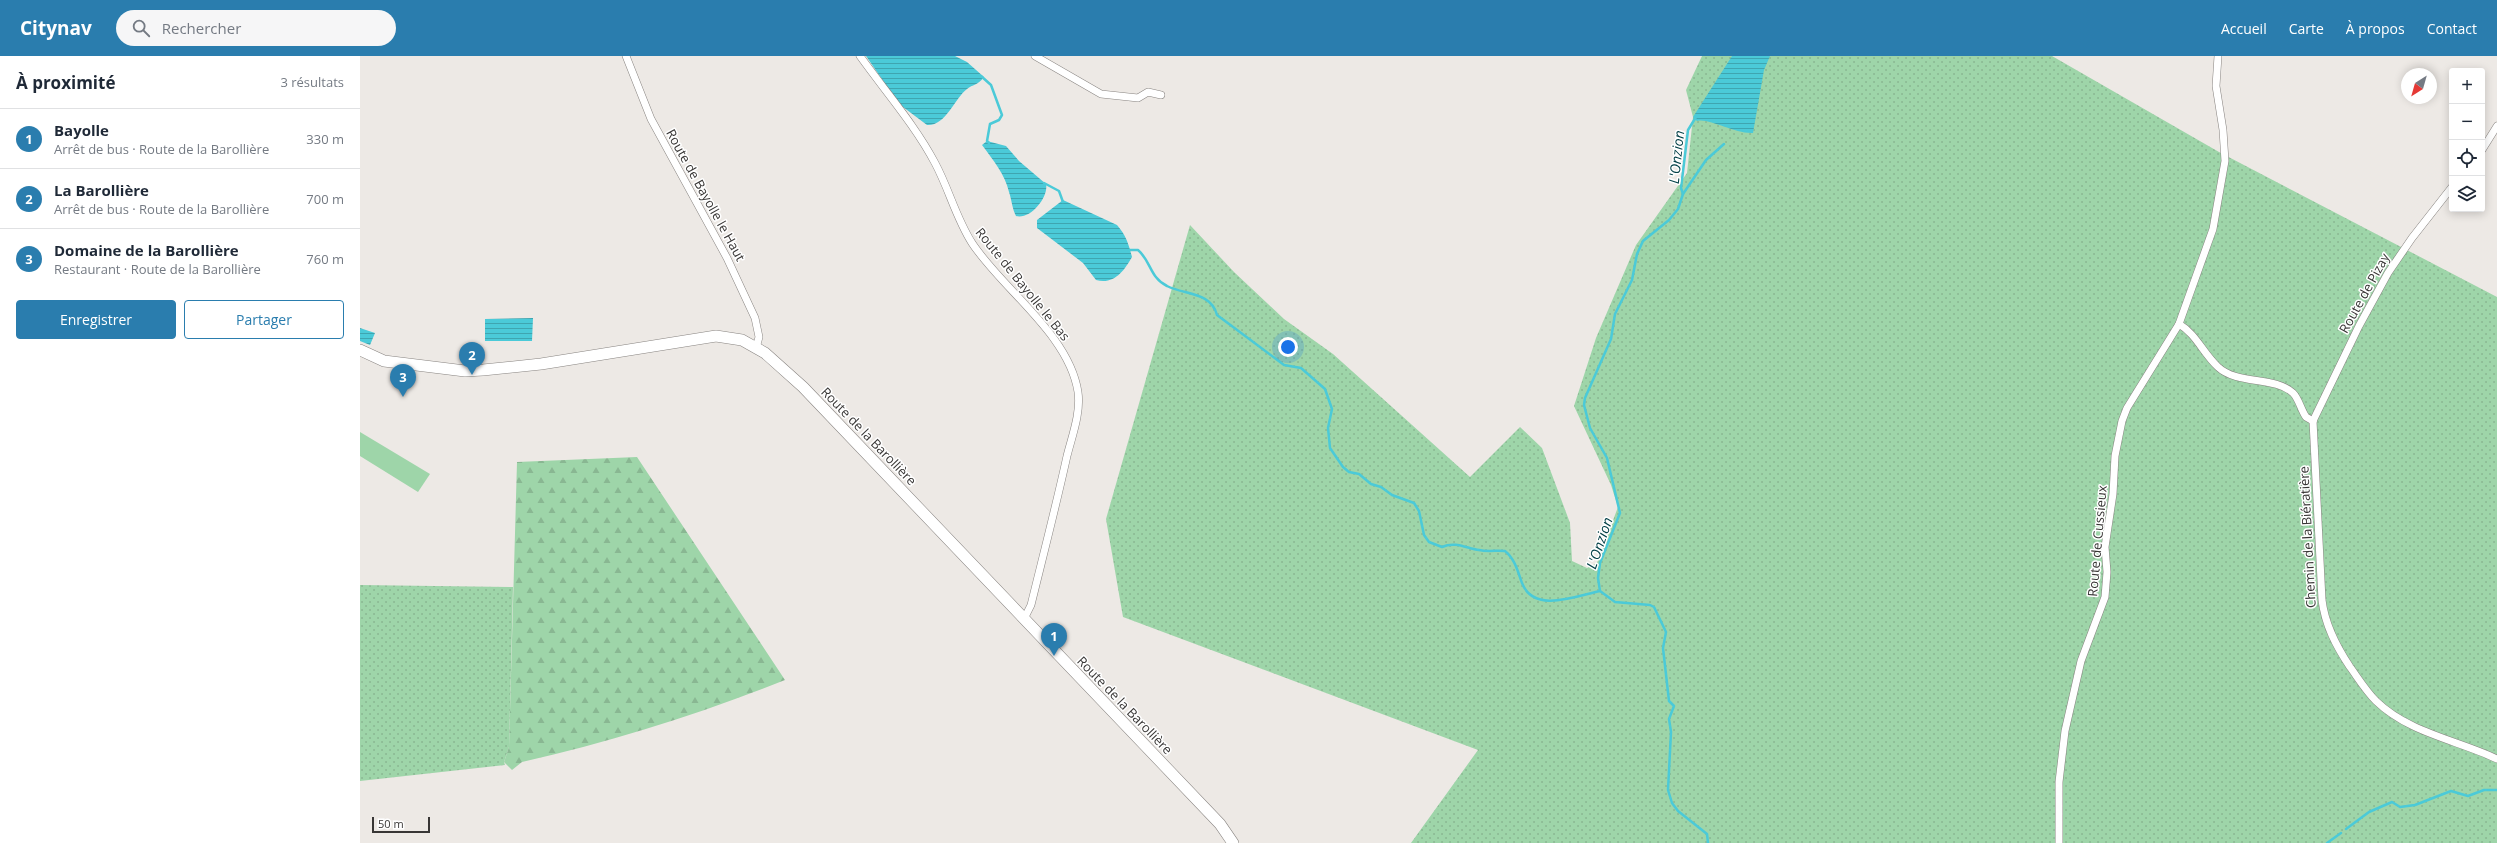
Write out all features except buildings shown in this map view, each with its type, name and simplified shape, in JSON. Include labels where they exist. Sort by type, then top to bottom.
[{"type":"main road","name":"Route de la Barollière","points":[[360,350],[384,361],[468,371],[541,364],[716,336],[742,340],[765,353],[803,387],[1220,824],[1233,843]]},
{"type":"street","name":"Route de Bayolle le Haut","points":[[626,56],[651,119],[728,258],[756,318],[758,337],[756,348]]},
{"type":"street","name":"Route de Bayolle le Bas","points":[[860,56],[912,127],[935,164],[953,207],[972,243],[1030,309],[1066,358],[1078,392],[1077,416],[1031,605],[1024,619]]},
{"type":"street","points":[[1035,56],[1102,94],[1138,98],[1148,92],[1161,95]]},
{"type":"street","name":"Route de Cussieux","points":[[2059,843],[2059,782],[2065,731],[2081,661],[2105,597],[2107,572],[2105,547],[2114,494],[2115,456],[2122,422],[2127,408],[2178,324],[2213,229],[2224,168],[2223,130],[2216,86],[2218,56]]},
{"type":"street","points":[[2485,145],[2497,126]]},
{"type":"street","name":"Route de Pizay","points":[[2314,421],[2359,326],[2388,273],[2412,238],[2449,191]]},
{"type":"street","points":[[2178,324],[2191,332],[2218,367],[2232,375],[2289,390],[2297,399],[2306,417],[2314,421]]},
{"type":"street","name":"Chemin de la Biératière","points":[[2314,421],[2322,600],[2324,614],[2333,639],[2366,690],[2389,711],[2417,728],[2497,759]]},
{"type":"green space","points":[[1702,56],[2052,56],[2219,152],[2497,297],[2497,843],[1411,843],[1478,750],[1123,617],[1106,519],[1190,225],[1234,272],[1284,319],[1333,354],[1470,477],[1520,427],[1542,448],[1570,523],[1572,561],[1587,568],[1597,563],[1618,507],[1611,485],[1574,406],[1596,338],[1636,245],[1687,173],[1693,117],[1686,90]]},
{"type":"green space","points":[[360,432],[430,474],[418,492],[360,456]]},
{"type":"green space","points":[[637,457],[785,680],[688,716],[589,746],[522,762],[512,770],[504,762],[509,747],[517,462]]},
{"type":"green space","points":[[360,585],[513,587],[509,747],[504,762],[505,765],[360,781]]},
{"type":"water","points":[[866,56],[955,56],[967,62],[984,77],[962,93],[945,117],[934,124],[927,125],[899,104]]},
{"type":"water","points":[[1732,56],[1770,56],[1764,70],[1753,133],[1738,131],[1709,122],[1697,121],[1693,117]]},
{"type":"water","points":[[987,141],[1006,146],[1019,161],[1046,184],[1045,195],[1042,201],[1027,215],[1016,216],[1005,179],[982,145]]},
{"type":"water","points":[[1063,200],[1117,225],[1123,233],[1130,248],[1132,257],[1118,276],[1108,280],[1096,280],[1083,263],[1037,228],[1037,220]]},
{"type":"water","points":[[533,318],[532,341],[485,341],[485,319]]},
{"type":"water","points":[[360,328],[375,333],[370,345],[360,341]]},
{"type":"waterway","points":[[981,76],[991,85],[1002,115],[999,120],[990,124],[987,141],[989,143]]},
{"type":"waterway","name":"L'Onzion","points":[[1683,194],[1681,188],[1688,130],[1696,117]]},
{"type":"waterway","name":"L'Onzion","points":[[1708,843],[1707,834],[1678,811],[1672,803],[1668,790],[1671,732],[1669,719],[1674,706],[1669,701],[1663,648],[1666,632],[1654,607],[1650,605],[1615,602],[1600,591],[1598,578],[1600,563],[1620,513],[1607,458],[1590,428],[1584,405],[1585,398],[1611,339],[1615,314],[1632,280],[1637,254],[1643,241],[1669,220],[1678,209],[1683,194],[1706,160],[1724,144]]},
{"type":"waterway","points":[[1044,183],[1059,191],[1063,202]]},
{"type":"waterway","points":[[1129,250],[1138,250],[1142,254],[1161,283],[1174,289],[1203,298],[1214,308],[1217,315],[1284,365],[1301,368],[1325,389],[1332,409],[1328,428],[1330,448],[1343,467],[1349,472],[1359,474],[1371,484],[1381,487],[1392,495],[1414,503],[1419,511],[1424,535],[1429,542],[1442,547],[1447,545],[1456,545],[1482,551],[1505,551],[1514,562],[1522,583],[1528,592],[1536,598],[1546,600],[1568,599],[1600,591]]},
{"type":"waterway","points":[[2346,829],[2369,812],[2392,802],[2400,807],[2415,805],[2451,791],[2468,796],[2484,790],[2497,790]]},
{"type":"waterway","points":[[2327,843],[2341,833]]},
{"type":"place","name":"La Barollière","points":[[472,375]]},
{"type":"place","name":"Domaine de la Barollière","points":[[403,397]]},
{"type":"place","name":"Bayolle","points":[[1054,656]]}]
